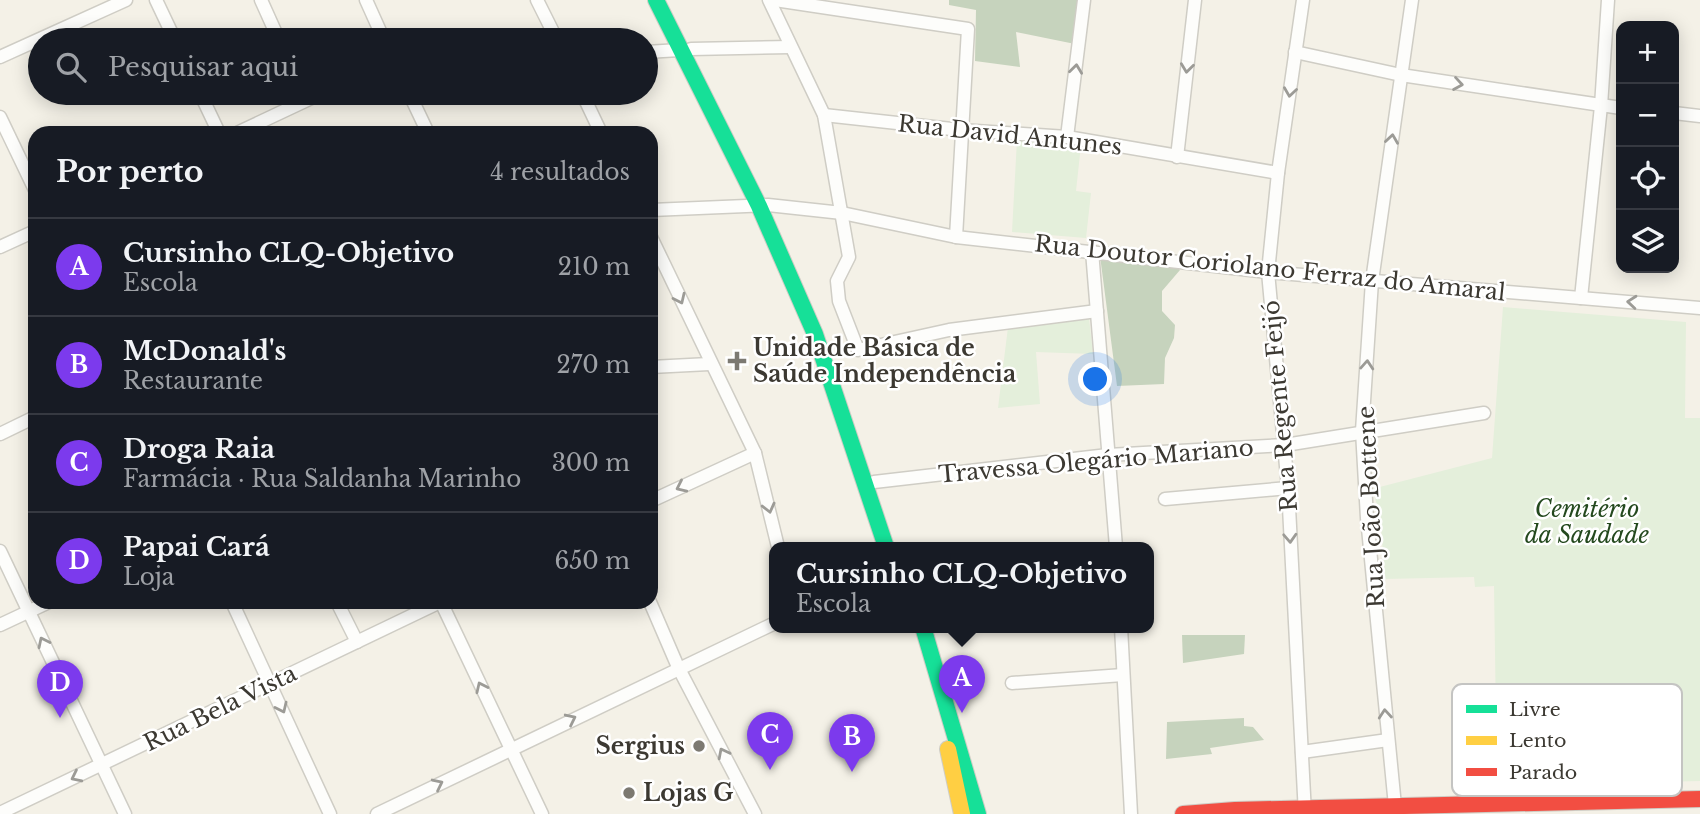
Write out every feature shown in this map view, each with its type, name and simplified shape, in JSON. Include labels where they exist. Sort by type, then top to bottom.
[{"type":"main road","points":[[656,0],[686,49]]},
{"type":"main road","points":[[667,0],[686,49],[820,327],[894,542]]},
{"type":"main road","points":[[763,206],[815,334],[884,542]]},
{"type":"main road","points":[[915,633],[950,759],[962,814]]},
{"type":"main road","points":[[925,633],[978,814]]},
{"type":"main road","points":[[1183,814],[1395,806],[1469,809],[1700,799]]},
{"type":"main road","points":[[1640,814],[1654,807],[1700,805]]},
{"type":"street","points":[[64,28],[126,0]]},
{"type":"street","points":[[156,0],[169,28]]},
{"type":"street","points":[[261,0],[274,28]]},
{"type":"street","points":[[366,0],[379,28]]},
{"type":"street","points":[[537,0],[550,28]]},
{"type":"street","points":[[768,0],[824,115],[849,257],[837,281],[839,301],[858,350],[949,330],[1097,311]]},
{"type":"street","points":[[775,0],[968,29],[956,237]]},
{"type":"street","points":[[1067,136],[1084,0]]},
{"type":"street","points":[[1177,157],[1195,0]]},
{"type":"street","name":"Rua Regente Feijó","points":[[1303,0],[1278,173],[1268,272],[1288,488],[1304,811]]},
{"type":"street","name":"Rua João Bottene","points":[[1395,806],[1362,430],[1372,281],[1412,0]]},
{"type":"street","points":[[1581,298],[1601,106],[1608,0]]},
{"type":"street","points":[[0,57],[28,44]]},
{"type":"street","points":[[658,50],[790,47]]},
{"type":"street","points":[[1295,52],[1401,75],[1616,108]]},
{"type":"street","points":[[206,105],[216,126]]},
{"type":"street","points":[[250,126],[288,105]]},
{"type":"street","points":[[415,105],[425,126]]},
{"type":"street","points":[[588,105],[598,126]]},
{"type":"street","points":[[1679,114],[1700,116]]},
{"type":"street","name":"Rua David Antunes","points":[[824,115],[961,131],[1067,136],[1278,173]]},
{"type":"street","points":[[0,117],[28,175]]},
{"type":"street","name":"Rua Doutor Coriolano Ferraz do Amaral","points":[[658,210],[763,206],[842,214],[956,237],[1268,272],[1700,307]]},
{"type":"street","points":[[0,247],[28,234]]},
{"type":"street","points":[[1091,251],[1116,542]]},
{"type":"street","points":[[658,252],[709,364],[755,453],[777,542]]},
{"type":"street","points":[[658,367],[709,364]]},
{"type":"street","name":"Travessa Olegário Mariano","points":[[874,482],[1108,456],[1285,445],[1362,430],[1485,413]]},
{"type":"street","points":[[0,434],[28,420]]},
{"type":"street","points":[[658,498],[755,453]]},
{"type":"street","points":[[1166,499],[1288,488]]},
{"type":"street","points":[[0,551],[125,814]]},
{"type":"street","points":[[0,625],[34,609]]},
{"type":"street","points":[[235,609],[330,814]]},
{"type":"street","points":[[340,609],[357,642]]},
{"type":"street","name":"Rua Bela Vista","points":[[0,813],[425,609]]},
{"type":"street","points":[[443,609],[542,814]]},
{"type":"street","points":[[653,609],[678,667],[755,814]]},
{"type":"street","points":[[377,814],[678,667],[769,626]]},
{"type":"street","points":[[1121,633],[1131,814]]},
{"type":"street","points":[[1012,683],[1123,675]]},
{"type":"street","points":[[1302,752],[1388,740]]},
{"type":"green space","points":[[949,0],[1081,0],[1075,44],[1016,32],[1020,67],[975,61],[976,10],[949,5]]},
{"type":"green space","points":[[1017,139],[1081,145],[1076,191],[1091,193],[1086,238],[1012,232]]},
{"type":"green space","points":[[1100,256],[1176,265],[1180,270],[1162,291],[1162,311],[1175,325],[1174,338],[1165,358],[1164,384],[1117,386]]},
{"type":"green space","name":"Cemitério da Saudade","points":[[1503,307],[1686,322],[1685,418],[1700,418],[1700,781],[1682,781],[1682,684],[1495,684],[1494,586],[1475,587],[1474,577],[1385,579],[1380,514],[1372,489],[1492,458]]},
{"type":"green space","points":[[1089,318],[1093,354],[1036,352],[1040,404],[998,408],[1008,327]]},
{"type":"green space","points":[[1182,635],[1245,635],[1244,654],[1183,663]]},
{"type":"green space","points":[[1244,718],[1244,726],[1253,727],[1264,740],[1210,748],[1212,754],[1166,759],[1167,722]]},
{"type":"traffic: fast","points":[[656,0],[759,206],[815,334],[884,542]]},
{"type":"traffic: fast","points":[[925,633],[978,814]]},
{"type":"traffic: slow","points":[[948,749],[962,814]]},
{"type":"traffic: jam","points":[[1183,814],[1235,810],[1700,799]]},
{"type":"place","name":"Unidade Básica de Saúde Independência","points":[[737,361]]},
{"type":"place","name":"Cursinho CLQ-Objetivo","points":[[962,713]]},
{"type":"place","name":"Papai Cará","points":[[60,718]]},
{"type":"place","name":"Sergius","points":[[699,746]]},
{"type":"place","name":"Droga Raia","points":[[770,770]]},
{"type":"place","name":"McDonald's","points":[[852,772]]},
{"type":"place","name":"Lojas G","points":[[629,793]]}]
